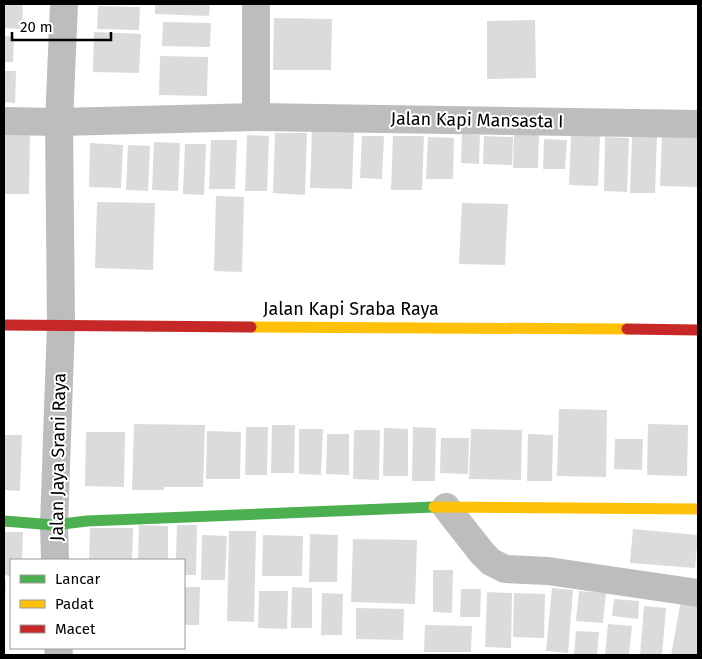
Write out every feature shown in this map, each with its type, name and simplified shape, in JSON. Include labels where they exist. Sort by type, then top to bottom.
[{"type":"street","name":"Jalan Jaya Srani Raya","points":[[56,559],[54,524],[61,324],[59,122],[64,4]]},
{"type":"street","points":[[256,4],[256,117]]},
{"type":"street","name":"Jalan Kapi Mansasta I","points":[[4,121],[59,122],[256,117],[698,124]]},
{"type":"street","name":"Jalan Kapi Sraba Raya","points":[[4,325],[698,330]]},
{"type":"street","points":[[446,507],[491,562],[505,569],[548,571],[698,593]]},
{"type":"street","points":[[4,521],[54,524],[87,521],[446,507],[698,509]]},
{"type":"building","points":[[4,4],[23,4],[22,29],[4,28]]},
{"type":"building","points":[[155,4],[210,4],[209,16],[155,14]]},
{"type":"building","points":[[98,6],[140,7],[139,30],[97,29]]},
{"type":"building","points":[[274,18],[332,19],[331,70],[273,70]]},
{"type":"building","points":[[535,20],[536,78],[487,79],[487,21]]},
{"type":"building","points":[[163,22],[211,23],[210,47],[162,46]]},
{"type":"building","points":[[94,32],[141,34],[139,73],[93,72]]},
{"type":"building","points":[[4,36],[14,36],[13,62],[4,62]]},
{"type":"building","points":[[160,56],[208,57],[207,96],[159,95]]},
{"type":"building","points":[[4,71],[16,71],[15,103],[4,102]]},
{"type":"building","points":[[312,128],[354,129],[352,189],[310,188]]},
{"type":"building","points":[[514,132],[539,133],[538,168],[513,168]]},
{"type":"building","points":[[275,133],[307,133],[305,195],[273,193]]},
{"type":"building","points":[[4,134],[30,134],[29,194],[4,194]]},
{"type":"building","points":[[462,134],[480,135],[479,164],[461,163]]},
{"type":"building","points":[[247,135],[269,136],[267,191],[245,191]]},
{"type":"building","points":[[571,135],[600,136],[598,186],[569,185]]},
{"type":"building","points":[[662,135],[698,136],[698,187],[660,186]]},
{"type":"building","points":[[362,136],[384,136],[382,179],[360,178]]},
{"type":"building","points":[[393,136],[424,136],[422,190],[391,190]]},
{"type":"building","points":[[484,136],[513,137],[512,165],[483,164]]},
{"type":"building","points":[[428,137],[454,138],[453,179],[426,179]]},
{"type":"building","points":[[605,137],[629,138],[627,192],[604,191]]},
{"type":"building","points":[[632,137],[657,137],[655,193],[630,193]]},
{"type":"building","points":[[544,139],[567,140],[565,169],[543,169]]},
{"type":"building","points":[[211,140],[237,140],[235,189],[209,189]]},
{"type":"building","points":[[154,142],[180,143],[178,191],[152,190]]},
{"type":"building","points":[[90,143],[123,145],[121,188],[89,187]]},
{"type":"building","points":[[185,144],[206,144],[204,195],[183,194]]},
{"type":"building","points":[[128,145],[150,146],[148,191],[126,190]]},
{"type":"building","points":[[216,196],[244,197],[242,272],[214,271]]},
{"type":"building","points":[[97,202],[155,203],[153,270],[95,268]]},
{"type":"building","points":[[462,203],[508,204],[505,265],[459,264]]},
{"type":"building","points":[[559,409],[607,410],[606,477],[557,476]]},
{"type":"building","points":[[134,424],[205,425],[203,487],[164,487],[164,490],[132,490]]},
{"type":"building","points":[[648,424],[688,425],[687,476],[647,475]]},
{"type":"building","points":[[272,425],[295,425],[294,473],[271,473]]},
{"type":"building","points":[[246,427],[268,427],[267,475],[245,475]]},
{"type":"building","points":[[413,427],[436,428],[435,481],[412,481]]},
{"type":"building","points":[[384,428],[408,429],[408,476],[383,476]]},
{"type":"building","points":[[299,429],[323,429],[321,475],[299,474]]},
{"type":"building","points":[[471,429],[522,430],[521,480],[469,479]]},
{"type":"building","points":[[354,430],[380,430],[379,480],[353,479]]},
{"type":"building","points":[[207,431],[241,432],[240,479],[206,479]]},
{"type":"building","points":[[86,432],[125,432],[124,487],[85,486]]},
{"type":"building","points":[[327,434],[349,434],[349,475],[326,474]]},
{"type":"building","points":[[528,434],[553,435],[552,481],[527,481]]},
{"type":"building","points":[[4,435],[22,435],[20,491],[4,490]]},
{"type":"building","points":[[441,438],[469,438],[468,474],[440,473]]},
{"type":"building","points":[[615,439],[643,439],[642,470],[614,469]]},
{"type":"building","points":[[139,525],[168,526],[168,559],[138,559]]},
{"type":"building","points":[[177,525],[197,525],[196,575],[185,575],[185,559],[176,559]]},
{"type":"building","points":[[90,528],[133,528],[132,559],[89,559]]},
{"type":"building","points":[[633,529],[698,535],[695,568],[630,563]]},
{"type":"building","points":[[229,531],[256,531],[254,622],[227,621]]},
{"type":"building","points":[[4,532],[23,532],[22,559],[10,559],[10,576],[4,575]]},
{"type":"building","points":[[310,534],[338,535],[337,582],[309,582]]},
{"type":"building","points":[[202,535],[227,536],[225,580],[201,580]]},
{"type":"building","points":[[263,535],[303,536],[302,576],[262,576]]},
{"type":"building","points":[[353,539],[417,540],[415,604],[351,602]]},
{"type":"building","points":[[433,570],[453,570],[452,613],[433,612]]},
{"type":"building","points":[[4,581],[6,581],[5,596],[4,596]]},
{"type":"building","points":[[185,587],[200,587],[199,625],[185,625]]},
{"type":"building","points":[[292,587],[312,588],[312,628],[291,628]]},
{"type":"building","points":[[552,588],[573,590],[568,653],[546,651]]},
{"type":"building","points":[[461,589],[481,589],[480,617],[460,617]]},
{"type":"building","points":[[259,591],[288,591],[287,629],[258,628]]},
{"type":"building","points":[[579,591],[606,593],[603,623],[576,621]]},
{"type":"building","points":[[487,592],[512,593],[511,648],[485,647]]},
{"type":"building","points":[[322,593],[343,594],[342,635],[321,635]]},
{"type":"building","points":[[514,593],[545,594],[544,638],[513,637]]},
{"type":"building","points":[[682,595],[698,598],[698,655],[671,655]]},
{"type":"building","points":[[614,599],[639,601],[638,619],[612,616]]},
{"type":"building","points":[[644,606],[666,608],[662,655],[640,655]]},
{"type":"building","points":[[356,608],[404,609],[403,640],[356,639]]},
{"type":"building","points":[[608,624],[632,626],[629,655],[605,655]]},
{"type":"building","points":[[425,625],[472,626],[471,652],[424,652]]},
{"type":"building","points":[[576,631],[599,632],[597,655],[574,654]]},
{"type":"traffic: fast","points":[[4,521],[54,525],[87,521],[434,507]]},
{"type":"traffic: slow","points":[[251,327],[627,329]]},
{"type":"traffic: slow","points":[[434,507],[698,509]]},
{"type":"traffic: jam","points":[[4,325],[251,327]]},
{"type":"traffic: jam","points":[[627,329],[698,330]]}]
